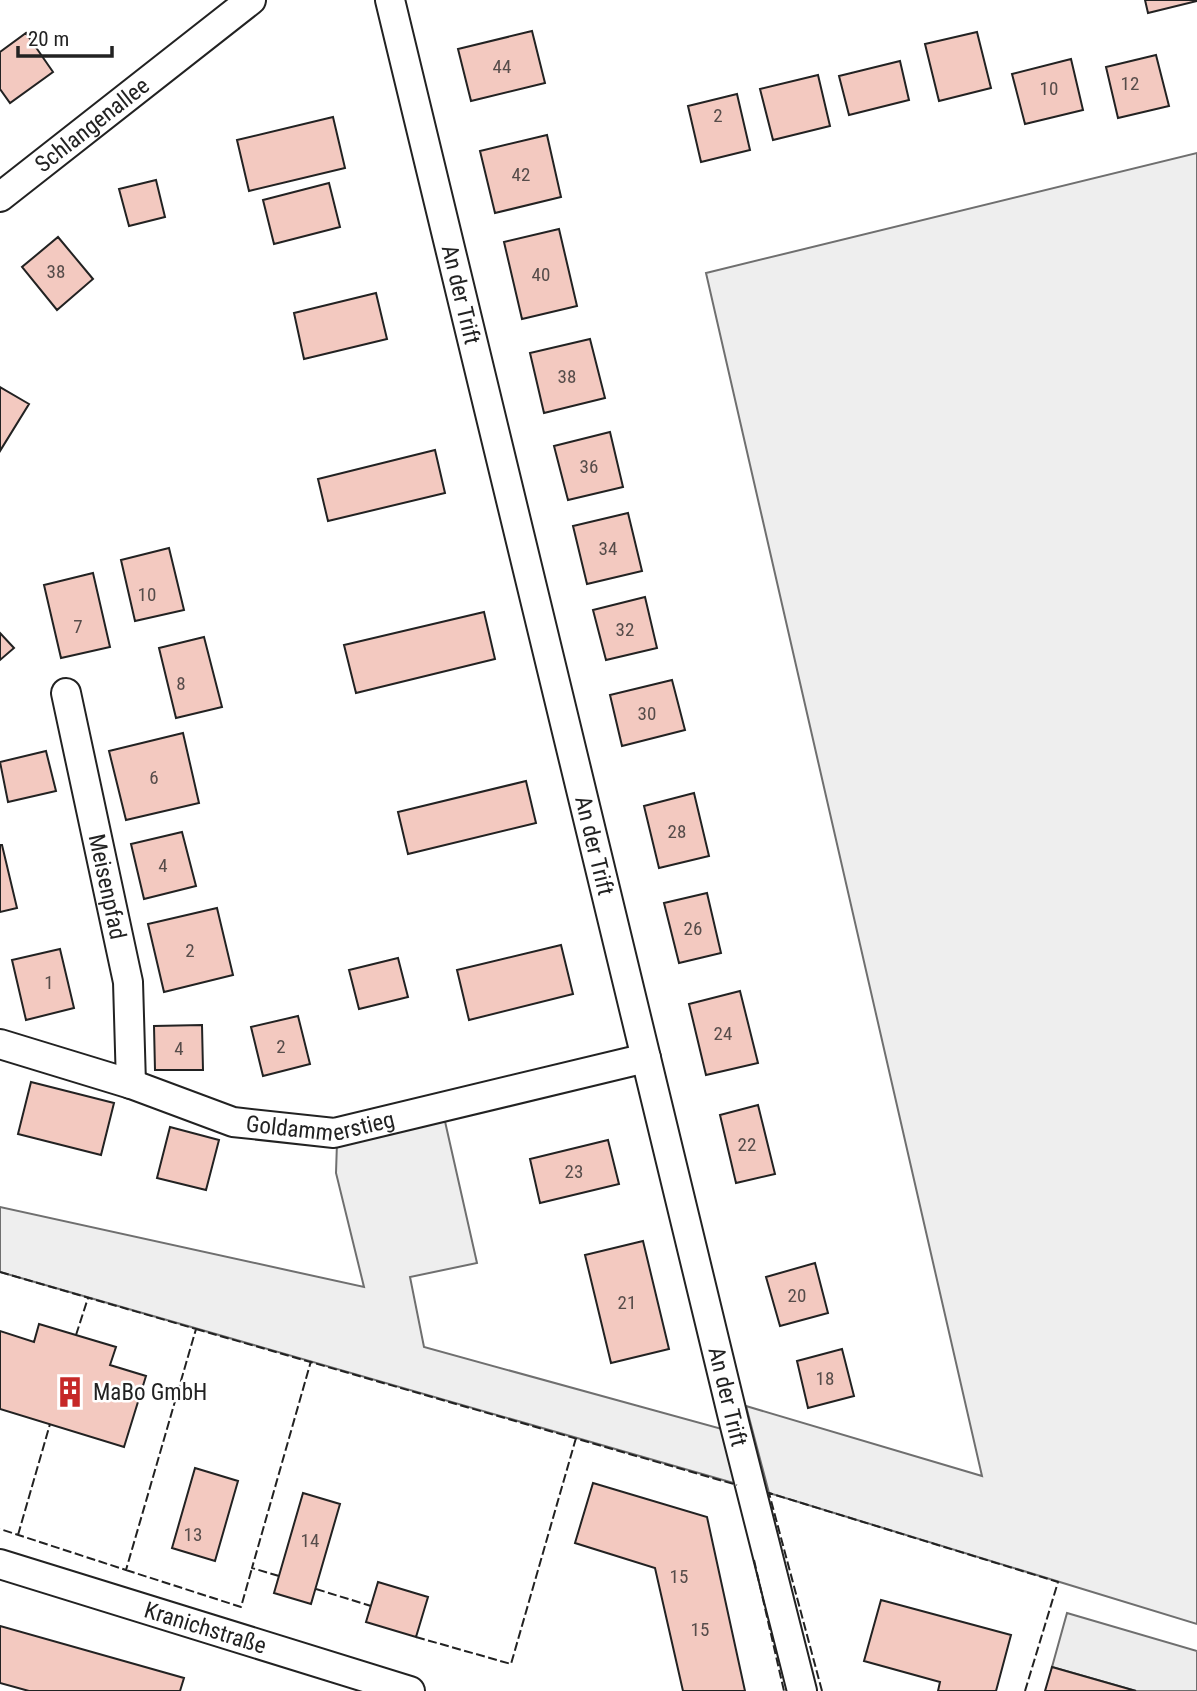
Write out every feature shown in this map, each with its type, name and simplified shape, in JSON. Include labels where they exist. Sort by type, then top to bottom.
[{"type":"street","name":"Schlangenallee","points":[[0,197],[251,0]]},
{"type":"street","name":"An der Trift","points":[[390,0],[735,1426],[802,1691]]},
{"type":"street","name":"Meisenpfad","points":[[66,693],[128,982],[131,1084]]},
{"type":"street","name":"Goldammerstieg","points":[[0,1044],[131,1084],[233,1122],[334,1133],[646,1058]]},
{"type":"street","name":"Kranichstraße","points":[[0,1564],[410,1691]]},
{"type":"shaded area","points":[[1197,153],[1197,1624],[769,1493],[746,1406],[982,1476],[706,273]]},
{"type":"shaded area","points":[[444,1117],[477,1263],[410,1277],[424,1347],[722,1429],[737,1484],[0,1272],[0,1207],[364,1287],[336,1173],[337,1142]]},
{"type":"shaded area","points":[[1067,1613],[1197,1651],[1197,1691],[1136,1691],[1052,1667]]},
{"type":"building","points":[[1145,0],[1197,0],[1197,1],[1148,13]]},
{"type":"building","points":[[532,31],[545,83],[471,101],[458,49]]},
{"type":"building","points":[[977,32],[991,88],[939,101],[925,44]]},
{"type":"building","points":[[26,33],[53,72],[10,103],[0,89],[0,52]]},
{"type":"building","points":[[1156,55],[1169,106],[1118,118],[1106,67]]},
{"type":"building","points":[[1071,59],[1083,110],[1025,124],[1012,74]]},
{"type":"building","points":[[900,61],[909,100],[849,115],[839,76]]},
{"type":"building","points":[[818,75],[830,126],[773,140],[760,89]]},
{"type":"building","points":[[737,94],[750,150],[701,162],[688,106]]},
{"type":"building","points":[[333,117],[345,168],[249,191],[237,140]]},
{"type":"building","points":[[547,135],[561,197],[495,213],[480,151]]},
{"type":"building","points":[[156,180],[165,217],[129,226],[119,189]]},
{"type":"building","points":[[329,183],[340,227],[274,244],[263,200]]},
{"type":"building","points":[[559,229],[577,306],[522,319],[504,242]]},
{"type":"building","points":[[58,237],[93,279],[57,310],[22,267]]},
{"type":"building","points":[[376,293],[387,339],[304,359],[294,313]]},
{"type":"building","points":[[590,339],[605,398],[544,413],[530,353]]},
{"type":"building","points":[[0,387],[29,404],[0,451]]},
{"type":"building","points":[[610,432],[623,487],[568,500],[554,446]]},
{"type":"building","points":[[435,450],[445,493],[328,521],[318,479]]},
{"type":"building","points":[[628,513],[642,571],[587,584],[573,526]]},
{"type":"building","points":[[169,548],[184,610],[135,621],[121,560]]},
{"type":"building","points":[[93,573],[110,647],[61,658],[44,585]]},
{"type":"building","points":[[645,597],[657,648],[606,660],[593,610]]},
{"type":"building","points":[[484,612],[495,659],[356,693],[344,645]]},
{"type":"building","points":[[0,633],[14,648],[0,660]]},
{"type":"building","points":[[204,637],[222,707],[176,718],[159,648]]},
{"type":"building","points":[[672,680],[685,730],[622,746],[610,695]]},
{"type":"building","points":[[183,733],[199,803],[126,820],[109,751]]},
{"type":"building","points":[[46,751],[56,791],[8,802],[0,762]]},
{"type":"building","points":[[526,781],[536,823],[408,854],[398,812]]},
{"type":"building","points":[[694,793],[709,856],[659,868],[644,806]]},
{"type":"building","points":[[182,832],[196,886],[144,899],[131,844]]},
{"type":"building","points":[[0,845],[17,908],[0,912]]},
{"type":"building","points":[[707,893],[721,953],[679,963],[664,903]]},
{"type":"building","points":[[217,908],[233,975],[164,992],[148,924]]},
{"type":"building","points":[[561,945],[573,994],[469,1020],[457,970]]},
{"type":"building","points":[[60,949],[74,1008],[26,1020],[12,960]]},
{"type":"building","points":[[398,958],[408,997],[359,1009],[349,970]]},
{"type":"building","points":[[740,991],[758,1063],[706,1075],[689,1004]]},
{"type":"building","points":[[298,1016],[310,1064],[263,1076],[251,1027]]},
{"type":"building","points":[[202,1025],[203,1070],[155,1070],[154,1026]]},
{"type":"building","points":[[31,1082],[114,1103],[101,1155],[18,1134]]},
{"type":"building","points":[[758,1105],[775,1174],[736,1183],[720,1115]]},
{"type":"building","points":[[170,1127],[219,1140],[206,1190],[157,1178]]},
{"type":"building","points":[[608,1140],[619,1184],[540,1203],[530,1159]]},
{"type":"building","points":[[643,1241],[669,1349],[611,1363],[585,1255]]},
{"type":"building","points":[[815,1263],[828,1313],[780,1326],[766,1277]]},
{"type":"building","name":"MaBo GmbH","points":[[39,1324],[116,1347],[110,1365],[146,1376],[124,1447],[0,1409],[0,1331],[34,1342]]},
{"type":"building","points":[[842,1349],[854,1396],[808,1408],[797,1361]]},
{"type":"building","points":[[195,1468],[238,1481],[215,1561],[172,1548]]},
{"type":"building","points":[[593,1483],[707,1517],[745,1691],[683,1691],[655,1568],[575,1543]]},
{"type":"building","points":[[303,1493],[340,1504],[311,1604],[274,1593]]},
{"type":"building","points":[[378,1582],[428,1597],[416,1637],[366,1622]]},
{"type":"building","points":[[881,1600],[1011,1635],[996,1691],[938,1691],[940,1682],[864,1661]]},
{"type":"building","points":[[0,1626],[184,1678],[180,1691],[29,1691],[0,1683]]},
{"type":"building","points":[[1052,1667],[1136,1691],[1045,1691]]},
{"type":"fence","points":[[0,1272],[196,1329],[126,1570],[0,1529]]},
{"type":"fence","points":[[76,1335],[88,1298]]},
{"type":"fence","points":[[196,1329],[737,1485]]},
{"type":"fence","points":[[279,1576],[252,1568],[311,1361]]},
{"type":"fence","points":[[18,1535],[50,1424]]},
{"type":"fence","points":[[416,1637],[511,1664],[576,1438]]},
{"type":"fence","points":[[822,1691],[769,1493],[1058,1582],[1025,1691]]},
{"type":"fence","points":[[754,1560],[784,1691]]},
{"type":"fence","points":[[126,1570],[241,1607],[252,1568]]},
{"type":"fence","points":[[316,1589],[371,1606]]},
{"type":"place","name":"MaBo GmbH","points":[[70,1392]]}]
